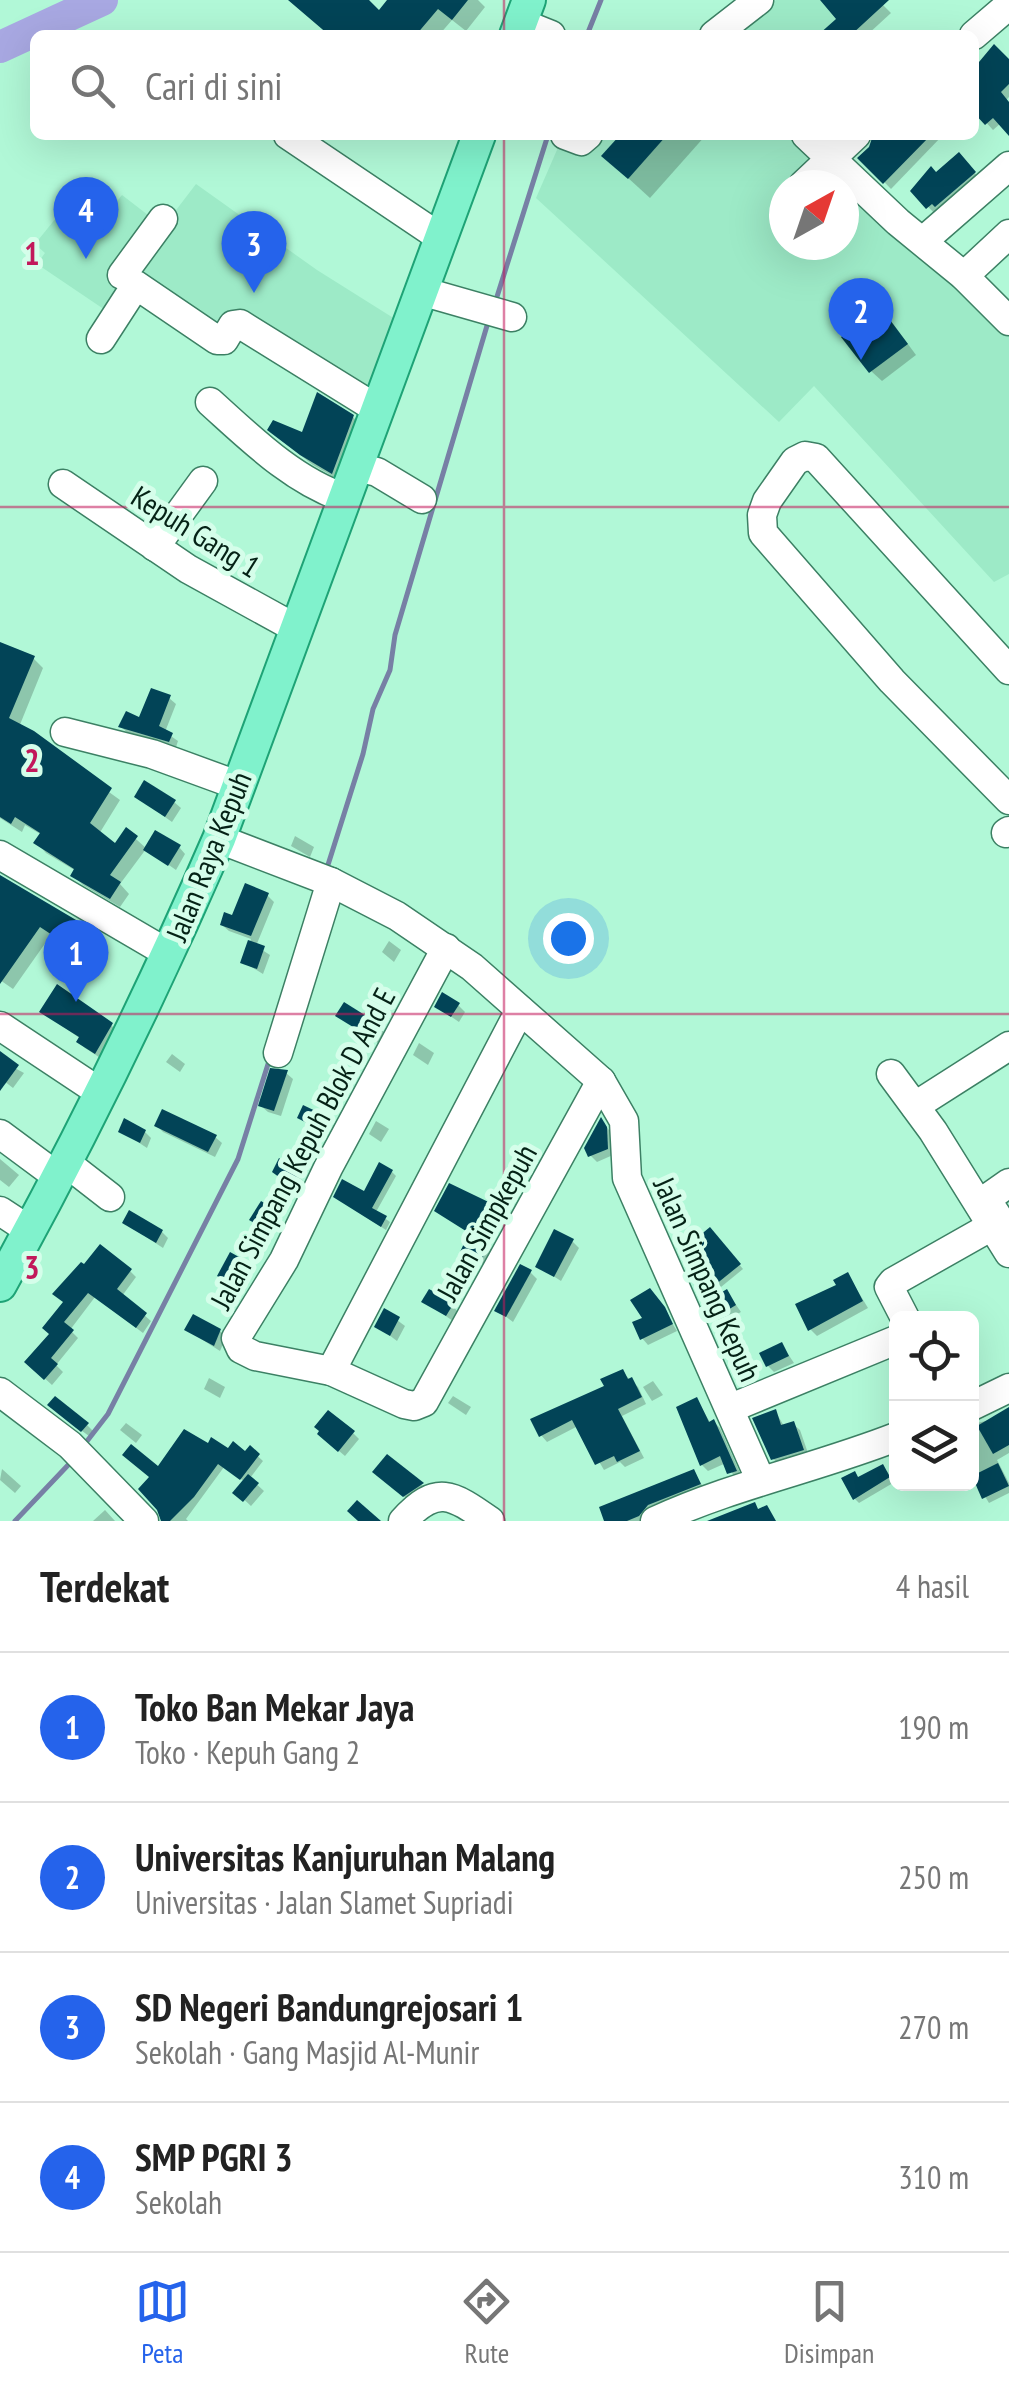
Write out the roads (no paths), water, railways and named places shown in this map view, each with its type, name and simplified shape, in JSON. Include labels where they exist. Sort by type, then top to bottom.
[{"type":"main road","name":"Jalan Raya Kepuh","points":[[2,1274],[62,1170],[169,954],[218,839],[476,140]]},
{"type":"street","points":[[720,30],[759,0]]},
{"type":"street","points":[[979,31],[1009,5]]},
{"type":"street","points":[[295,140],[441,238]]},
{"type":"street","points":[[812,140],[1009,321]]},
{"type":"street","points":[[817,170],[850,140]]},
{"type":"street","points":[[923,242],[1009,166]]},
{"type":"street","points":[[101,339],[126,278],[163,219]]},
{"type":"street","points":[[964,276],[1009,234]]},
{"type":"street","points":[[126,278],[217,340],[224,340],[233,325],[240,324],[377,410]]},
{"type":"street","points":[[421,291],[492,313]]},
{"type":"street","points":[[210,402],[265,451],[328,492],[376,472],[422,499]]},
{"type":"street","points":[[1009,670],[816,458],[804,456],[796,462],[767,501],[762,516],[763,533],[892,681],[1009,800]]},
{"type":"street","points":[[155,547],[203,481]]},
{"type":"street","name":"Kepuh Gang 1","points":[[63,484],[155,547],[297,629]]},
{"type":"street","points":[[65,732],[152,754],[237,785]]},
{"type":"street","name":"Jalan Simpang Kepuh","points":[[218,839],[323,879],[397,916],[446,948],[601,1081],[624,1121],[627,1178],[761,1481]]},
{"type":"street","points":[[0,855],[169,954]]},
{"type":"street","points":[[278,1052],[323,879]]},
{"type":"street","name":"Jalan Simpang Kepuh Blok D And E","points":[[331,1371],[255,1356],[241,1349],[236,1338],[284,1260],[328,1168],[446,948]]},
{"type":"street","points":[[331,1371],[520,1010]]},
{"type":"street","points":[[0,1026],[100,1092]]},
{"type":"street","points":[[914,1106],[1009,1046]]},
{"type":"street","points":[[891,1074],[1001,1231]]},
{"type":"street","name":"Jalan Simpkepuh","points":[[331,1371],[404,1404],[419,1405],[429,1394],[601,1081]]},
{"type":"street","points":[[0,1134],[110,1197]]},
{"type":"street","points":[[1009,1183],[992,1193],[988,1202],[1009,1253]]},
{"type":"street","points":[[0,1211],[30,1230]]},
{"type":"street","points":[[901,1311],[889,1287],[893,1282],[1001,1231]]},
{"type":"street","points":[[731,1408],[889,1343]]},
{"type":"street","points":[[979,1403],[1009,1388]]},
{"type":"street","points":[[0,1392],[70,1445],[144,1521]]},
{"type":"street","points":[[655,1521],[761,1481],[889,1441]]},
{"type":"street","points":[[403,1521],[420,1502],[434,1496],[449,1498],[490,1521]]},
{"type":"waterway","points":[[37,30],[102,0]]},
{"type":"waterway","points":[[589,30],[601,0]]},
{"type":"waterway","points":[[0,47],[30,33]]},
{"type":"waterway","points":[[495,303],[546,140]]},
{"type":"waterway","points":[[327,868],[373,709],[390,670],[395,635],[489,319]]},
{"type":"waterway","points":[[84,1445],[108,1414],[238,1159],[269,1061]]},
{"type":"waterway","points":[[15,1521],[71,1462]]},
{"type":"place","name":"SMP PGRI 3","points":[[86,259]]},
{"type":"place","name":"SD Negeri Bandungrejosari 1","points":[[254,293]]},
{"type":"place","name":"Universitas Kanjuruhan Malang","points":[[861,360]]},
{"type":"place","name":"Toko Ban Mekar Jaya","points":[[76,1002]]}]
